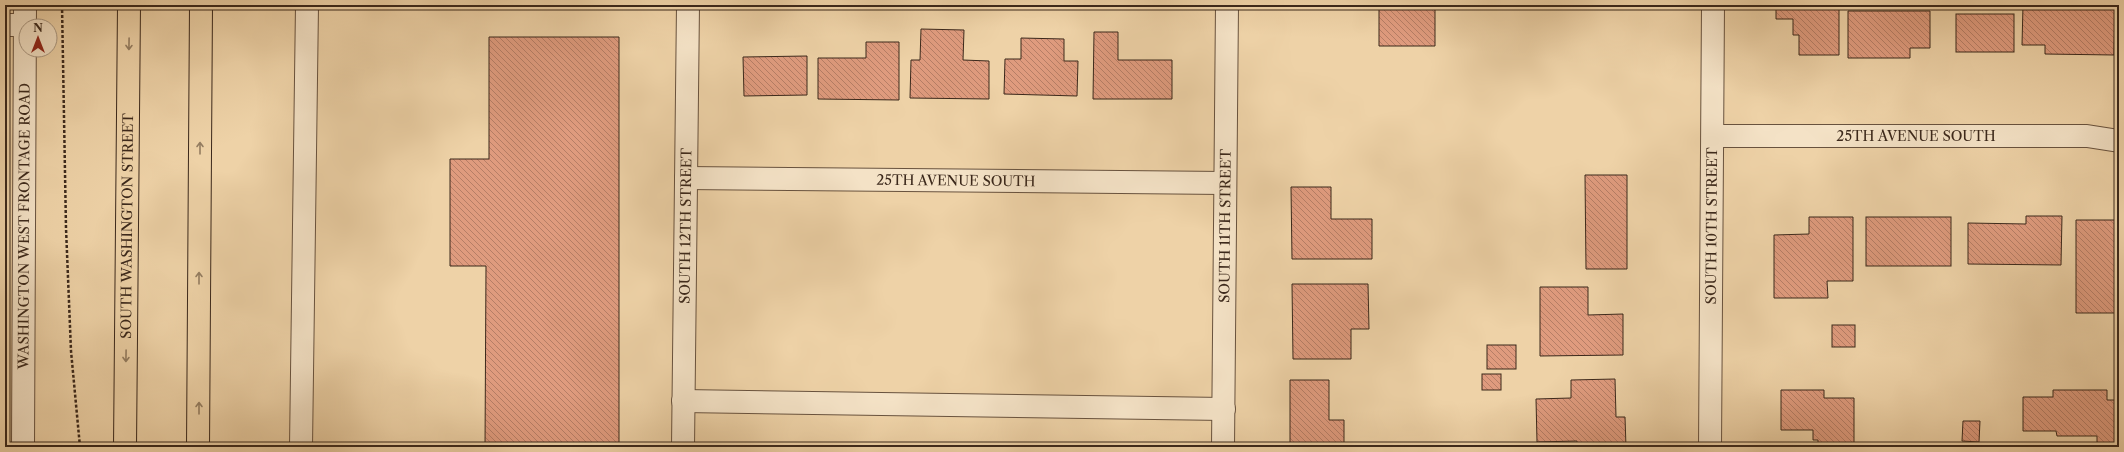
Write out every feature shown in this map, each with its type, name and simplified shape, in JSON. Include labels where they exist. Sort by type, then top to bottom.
[{"type":"main road","name":"SOUTH WASHINGTON STREET","points":[[125,447],[129,5]]},
{"type":"main road","points":[[198,447],[201,5]]},
{"type":"street","points":[[301,447],[307,5]]},
{"type":"street","name":"SOUTH 12TH STREET","points":[[683,447],[688,5]]},
{"type":"street","name":"SOUTH 11TH STREET","points":[[1223,447],[1227,5]]},
{"type":"street","name":"SOUTH 10TH STREET","points":[[1710,447],[1713,5]]},
{"type":"street","name":"WASHINGTON WEST FRONTAGE ROAD","points":[[17,437],[19,58]]},
{"type":"street","name":"25TH AVENUE SOUTH","points":[[1713,136],[2088,136],[2119,141]]},
{"type":"street","name":"25TH AVENUE SOUTH","points":[[686,178],[1225,183]]},
{"type":"street","points":[[683,401],[1224,409]]},
{"type":"path","points":[[62,5],[66,228],[71,351],[80,447]]},
{"type":"building","points":[[1379,5],[1529,5],[1529,9],[1435,8],[1435,46],[1379,46]]},
{"type":"building","points":[[1776,5],[1839,5],[1839,55],[1799,55],[1799,35],[1793,35],[1793,19],[1776,19]]},
{"type":"building","points":[[2023,5],[2115,5],[2114,55],[2045,54],[2045,45],[2022,45]]},
{"type":"building","points":[[1848,11],[1930,11],[1930,48],[1910,48],[1910,58],[1848,58]]},
{"type":"building","points":[[1956,14],[2014,14],[2014,52],[1956,52]]},
{"type":"building","points":[[921,29],[964,30],[963,60],[989,61],[989,99],[910,98],[911,60],[920,60]]},
{"type":"building","points":[[1094,32],[1118,32],[1118,60],[1172,60],[1172,99],[1093,99]]},
{"type":"building","points":[[489,37],[619,37],[619,447],[485,447],[486,266],[450,266],[450,159],[489,159]]},
{"type":"building","points":[[1021,38],[1064,39],[1064,61],[1078,61],[1077,96],[1004,94],[1005,59],[1021,59]]},
{"type":"building","points":[[866,42],[899,42],[899,100],[818,99],[818,58],[866,58]]},
{"type":"building","points":[[807,56],[807,95],[744,96],[743,57]]},
{"type":"building","points":[[1585,175],[1627,175],[1627,269],[1586,269]]},
{"type":"building","points":[[1291,187],[1331,187],[1331,219],[1372,219],[1372,259],[1292,259]]},
{"type":"building","points":[[2026,216],[2062,216],[2061,265],[1968,264],[1968,223],[2026,224]]},
{"type":"building","points":[[1809,217],[1853,217],[1853,281],[1827,281],[1828,298],[1774,298],[1774,235],[1809,234]]},
{"type":"building","points":[[1866,217],[1951,217],[1951,266],[1866,266]]},
{"type":"building","points":[[2076,220],[2115,220],[2115,238],[2118,238],[2119,257],[2119,297],[2116,297],[2116,313],[2076,313]]},
{"type":"building","points":[[1292,284],[1368,284],[1369,329],[1351,329],[1351,359],[1293,359]]},
{"type":"building","points":[[1540,287],[1588,287],[1588,315],[1623,314],[1623,355],[1540,356]]},
{"type":"building","points":[[1832,325],[1855,325],[1855,347],[1832,347]]},
{"type":"building","points":[[1487,345],[1516,345],[1516,369],[1487,369]]},
{"type":"building","points":[[1482,374],[1501,374],[1501,390],[1482,390]]},
{"type":"building","points":[[1615,379],[1616,417],[1625,417],[1626,447],[1577,447],[1577,441],[1537,442],[1536,399],[1571,398],[1571,380]]},
{"type":"building","points":[[1290,380],[1329,380],[1329,420],[1344,420],[1344,444],[1328,444],[1328,447],[1290,447]]},
{"type":"building","points":[[1781,390],[1824,390],[1824,398],[1854,398],[1854,447],[1818,447],[1818,440],[1813,440],[1813,430],[1781,430]]},
{"type":"building","points":[[2053,390],[2107,390],[2107,400],[2119,400],[2119,447],[2097,447],[2097,436],[2057,436],[2056,431],[2023,431],[2023,397],[2053,397]]},
{"type":"building","points":[[1963,421],[1980,421],[1979,442],[1962,441]]}]
